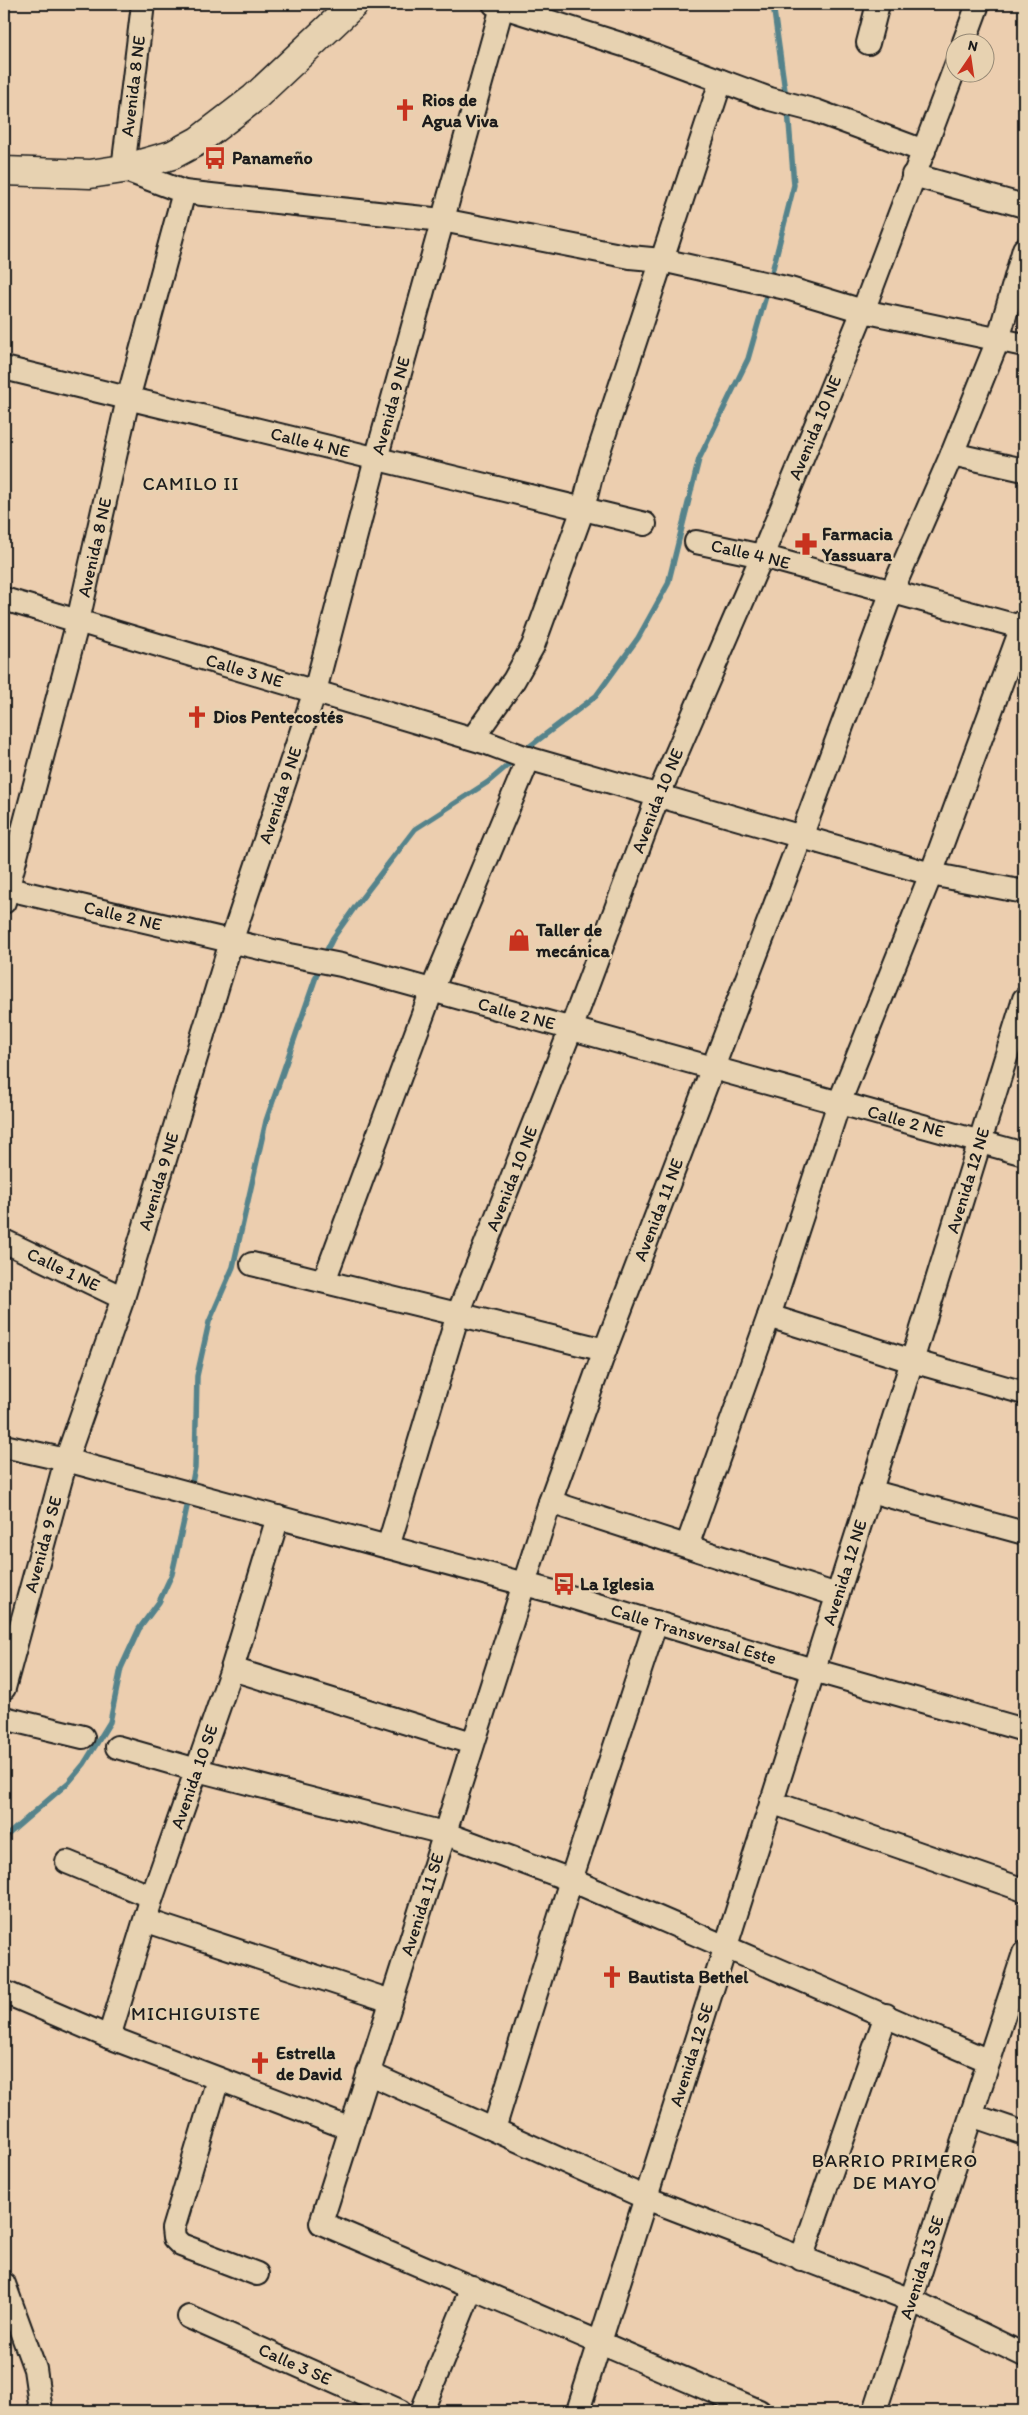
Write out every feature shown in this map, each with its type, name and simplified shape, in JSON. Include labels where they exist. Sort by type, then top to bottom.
[{"type":"main road","points":[[4,171],[90,174],[123,169],[172,155],[198,141],[254,98],[354,4]]},
{"type":"street","name":"Avenida 8 NE","points":[[123,169],[143,4]]},
{"type":"street","points":[[868,43],[878,4]]},
{"type":"street","points":[[968,32],[978,4]]},
{"type":"street","points":[[498,5],[630,47],[770,99],[816,111],[924,151]]},
{"type":"street","name":"Avenida 9 NE","points":[[66,1460],[123,1298],[231,942],[315,691],[498,5]]},
{"type":"street","points":[[480,740],[533,646],[583,510],[592,472],[721,81]]},
{"type":"street","name":"Avenida 10 NE","points":[[388,1547],[458,1314],[571,1029],[658,796],[762,556],[863,311],[913,175],[950,82]]},
{"type":"street","points":[[123,169],[184,192],[442,220],[630,258],[662,260],[790,289],[863,311],[1024,345]]},
{"type":"street","points":[[913,175],[1024,206]]},
{"type":"street","name":"Avenida 8 NE","points":[[5,893],[78,621],[128,399],[184,192]]},
{"type":"street","points":[[801,837],[892,591],[952,454],[998,340],[1024,249]]},
{"type":"street","name":"Calle 4 NE","points":[[4,368],[645,524]]},
{"type":"street","points":[[952,454],[1024,470]]},
{"type":"street","name":"Calle 4 NE","points":[[696,542],[762,556],[1023,626]]},
{"type":"street","name":"Calle 3 NE","points":[[4,598],[480,740],[526,757],[658,796],[931,874],[1024,892]]},
{"type":"street","points":[[687,1546],[769,1316],[838,1103],[931,874],[1023,626]]},
{"type":"street","points":[[324,1282],[432,990],[526,757]]},
{"type":"street","name":"Avenida 11 NE","points":[[523,1584],[550,1502],[605,1350],[801,837]]},
{"type":"street","name":"Calle 2 NE","points":[[5,893],[290,956],[342,965],[1024,1154]]},
{"type":"street","name":"Avenida 12 NE","points":[[813,1670],[912,1361],[1024,999]]},
{"type":"street","name":"Calle 1 NE","points":[[4,1241],[123,1298]]},
{"type":"street","points":[[252,1264],[605,1350]]},
{"type":"street","points":[[769,1316],[912,1361],[1024,1393]]},
{"type":"street","points":[[4,1446],[66,1460]]},
{"type":"street","name":"Calle Transversal Este","points":[[66,1460],[523,1584],[1024,1730]]},
{"type":"street","name":"Avenida 9 SE","points":[[4,1688],[66,1460]]},
{"type":"street","points":[[870,1491],[1024,1533]]},
{"type":"street","points":[[550,1502],[837,1594]]},
{"type":"street","name":"Avenida 10 SE","points":[[109,2037],[147,1921],[152,1897],[232,1669],[278,1517]]},
{"type":"street","name":"Avenida 11 SE","points":[[472,2287],[321,2223],[523,1584]]},
{"type":"street","points":[[494,2129],[571,1880],[656,1622]]},
{"type":"street","points":[[232,1669],[472,1743]]},
{"type":"street","name":"Avenida 12 SE","points":[[578,2411],[813,1670]]},
{"type":"street","points":[[4,1718],[83,1737]]},
{"type":"street","points":[[117,1747],[197,1770],[444,1833],[571,1880],[989,2061]]},
{"type":"street","points":[[771,1802],[1024,1890]]},
{"type":"street","points":[[67,1862],[152,1897]]},
{"type":"street","points":[[147,1921],[391,2001]]},
{"type":"street","name":"Avenida 13 SE","points":[[875,2411],[989,2061],[1020,1978],[1024,1952]]},
{"type":"street","points":[[4,1992],[109,2037],[351,2129]]},
{"type":"street","points":[[801,2260],[886,2015]]},
{"type":"street","points":[[368,2073],[646,2198],[801,2260],[911,2300],[1024,2355]]},
{"type":"street","points":[[218,2079],[173,2229],[174,2238],[181,2245],[257,2274]]},
{"type":"street","points":[[971,2116],[1024,2133]]},
{"type":"street","points":[[4,2285],[35,2369],[40,2411]]},
{"type":"street","points":[[422,2411],[472,2287],[759,2411]]},
{"type":"street","name":"Calle 3 SE","points":[[189,2317],[400,2411]]},
{"type":"waterway","points":[[773,4],[786,98]]},
{"type":"waterway","points":[[770,280],[794,185],[788,110]]},
{"type":"waterway","points":[[525,750],[596,696],[638,638],[668,584],[699,459],[748,359],[768,289]]},
{"type":"waterway","points":[[324,956],[333,938],[355,907],[415,829],[488,782],[514,760]]},
{"type":"waterway","points":[[191,1488],[195,1467],[197,1376],[209,1322],[233,1267],[266,1121],[320,965]]},
{"type":"waterway","points":[[4,1838],[69,1782],[84,1764],[110,1722],[121,1668],[139,1629],[159,1602],[172,1574],[189,1498]]},
{"type":"place","name":"Rios de Agua Viva","points":[[405,110]]},
{"type":"place","name":"Panameño","points":[[215,158]]},
{"type":"place","name":"Farmacia Yassuara","points":[[806,544]]},
{"type":"place","name":"Dios Pentecostés","points":[[197,717]]},
{"type":"place","name":"Taller de mecánica","points":[[519,940]]},
{"type":"place","name":"La Iglesia","points":[[564,1584]]},
{"type":"place","name":"Bautista Bethel","points":[[612,1977]]},
{"type":"place","name":"Estrella de David","points":[[260,2063]]},
{"type":"district","name":"CAMILO II","points":[[191,483]]},
{"type":"district","name":"MICHIGUISTE","points":[[196,2013]]},
{"type":"district","name":"BARRIO PRIMERO DE MAYO","points":[[895,2171]]}]
